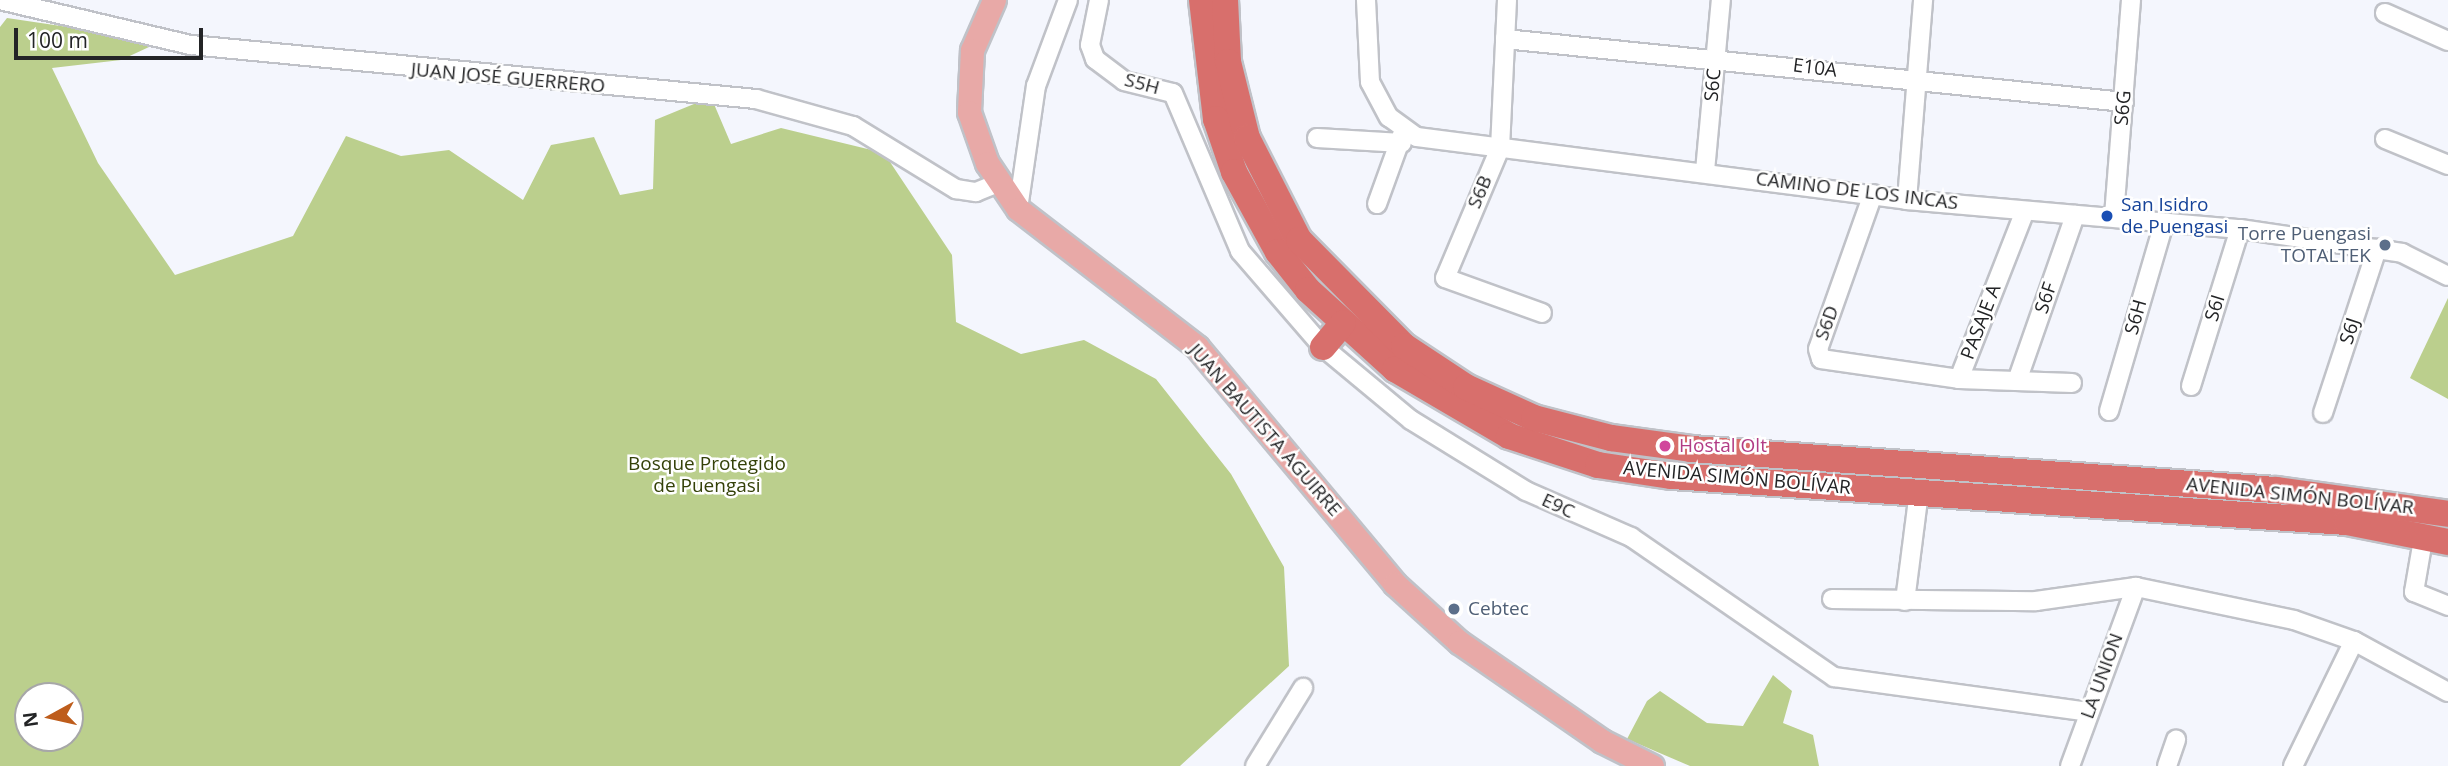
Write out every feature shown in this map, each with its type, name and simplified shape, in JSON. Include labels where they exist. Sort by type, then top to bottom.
[{"type":"highway","name":"AVENIDA SIMÓN BOLÍVAR","points":[[1202,0],[1206,68],[1234,172],[1279,252],[1343,323],[1448,405],[1563,456],[1672,476],[2347,522],[2436,538]]},
{"type":"highway","name":"AVENIDA SIMÓN BOLÍVAR","points":[[1225,0],[1228,62],[1247,138],[1299,240],[1404,346],[1466,387],[1534,418],[1611,438],[1691,449],[2276,490],[2448,514]]},
{"type":"highway","points":[[1323,347],[1343,323]]},
{"type":"main road","name":"JUAN BAUTISTA AGUIRRE","points":[[994,0],[972,50],[968,97],[978,144],[998,183],[1018,209],[1197,347],[1395,584],[1459,642],[1602,741],[1652,766]]},
{"type":"street","name":"JUAN JOSÉ GUERRERO","points":[[0,0],[191,45],[756,99],[853,126],[956,189],[976,192],[998,183]]},
{"type":"street","points":[[1018,209],[1035,86],[1068,0]]},
{"type":"street","name":"S5H","points":[[1099,0],[1090,45],[1095,59],[1124,81],[1173,93]]},
{"type":"street","name":"CAMINO DE LOS INCAS","points":[[1366,0],[1370,82],[1377,102],[1402,136],[1705,171],[1907,200],[2240,229],[2377,249],[2421,260],[2448,275]]},
{"type":"street","name":"S6B","points":[[1507,0],[1500,148],[1445,278],[1542,313]]},
{"type":"street","name":"S6C","points":[[1705,171],[1721,0]]},
{"type":"street","points":[[1907,200],[1923,0]]},
{"type":"street","name":"S6G","points":[[2114,216],[2132,0]]},
{"type":"street","points":[[2385,13],[2448,41]]},
{"type":"street","name":"E10A","points":[[1505,39],[1715,57],[2123,102]]},
{"type":"street","name":"E9C","points":[[1173,93],[1240,251],[1323,347],[1474,461],[1631,537],[1804,652],[1819,670],[2089,712]]},
{"type":"street","points":[[1317,138],[1402,136],[1377,204]]},
{"type":"street","points":[[2385,139],[2448,165]]},
{"type":"street","name":"S6D","points":[[1873,194],[1819,355],[1825,363],[1959,379]]},
{"type":"street","name":"PASAJE A","points":[[2025,211],[1959,379],[2073,383]]},
{"type":"street","name":"S6F","points":[[2017,381],[2075,215]]},
{"type":"street","name":"S6H","points":[[2109,411],[2164,223]]},
{"type":"street","name":"S6I","points":[[2191,386],[2240,229]]},
{"type":"street","name":"S6J","points":[[2323,413],[2377,249]]},
{"type":"street","points":[[1905,601],[1919,492]]},
{"type":"street","points":[[2436,538],[2414,592],[2448,606]]},
{"type":"street","points":[[1832,599],[2036,601],[2136,587],[2230,602],[2354,641],[2448,692]]},
{"type":"street","name":"LA UNION","points":[[2070,766],[2136,587]]},
{"type":"street","points":[[2293,766],[2354,641]]},
{"type":"street","points":[[1255,766],[1303,688]]},
{"type":"street","points":[[2166,766],[2176,740]]},
{"type":"green space","name":"Bosque Protegido de Puengasi","points":[[7,18],[162,41],[121,60],[52,68],[98,163],[175,275],[293,236],[346,136],[401,156],[449,150],[523,200],[551,145],[594,137],[620,195],[653,189],[655,120],[711,97],[731,144],[781,128],[884,153],[952,255],[956,322],[1021,354],[1084,340],[1156,379],[1231,474],[1284,567],[1289,666],[1180,766],[0,766],[0,27]]},
{"type":"green space","points":[[2448,298],[2448,399],[2410,378]]},
{"type":"green space","points":[[1773,675],[1792,691],[1783,723],[1813,735],[1819,766],[1690,766],[1627,739],[1647,701],[1660,691],[1707,723],[1743,726]]},
{"type":"place","name":"San Isidro de Puengasi","points":[[2107,216]]},
{"type":"place","name":"Torre Puengasi TOTALTEK","points":[[2385,245]]},
{"type":"place","name":"Hostal Olt","points":[[1665,446]]},
{"type":"place","name":"Cebtec","points":[[1454,609]]}]
